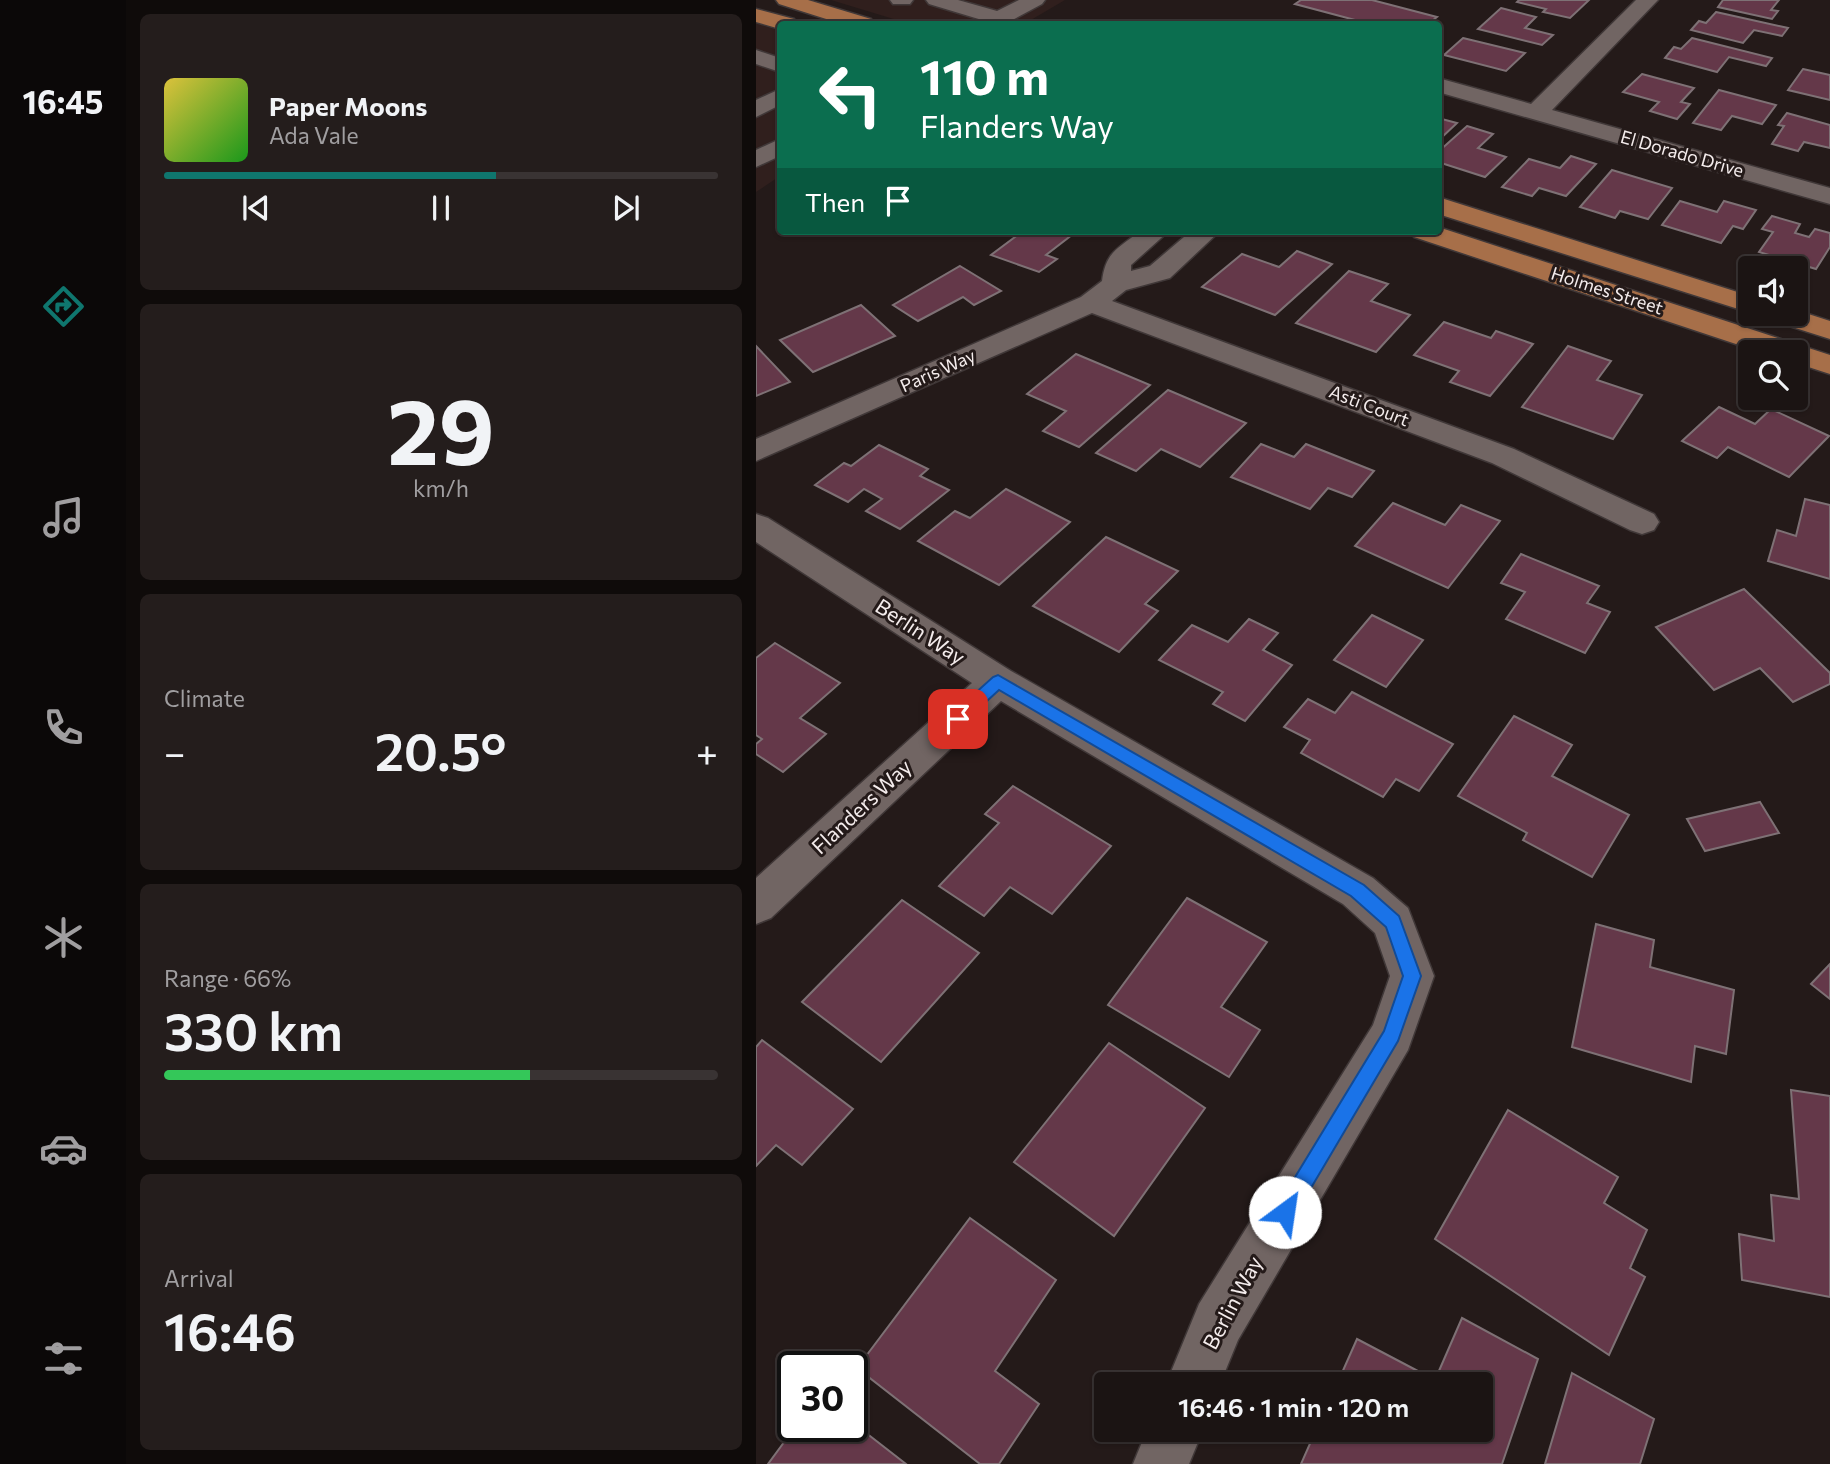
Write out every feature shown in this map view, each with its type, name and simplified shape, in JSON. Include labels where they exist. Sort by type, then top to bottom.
[{"type":"main road","points":[[786,0],[853,21]]},
{"type":"main road","points":[[756,15],[777,21]]},
{"type":"main road","name":"Holmes Street","points":[[1442,206],[1738,301]]},
{"type":"main road","name":"Holmes Street","points":[[1435,235],[1754,340]]},
{"type":"main road","points":[[1808,323],[1830,330]]},
{"type":"main road","points":[[1808,358],[1830,365]]},
{"type":"street","points":[[936,0],[992,21]]},
{"type":"street","points":[[1535,113],[1648,0]]},
{"type":"street","points":[[998,21],[1037,6]]},
{"type":"street","points":[[756,57],[777,64]]},
{"type":"street","points":[[756,86],[777,94]]},
{"type":"street","name":"El Dorado Drive","points":[[1442,86],[1830,196]]},
{"type":"street","points":[[756,110],[777,97]]},
{"type":"street","points":[[756,160],[777,148]]},
{"type":"street","points":[[1116,284],[1118,262],[1151,235]]},
{"type":"street","name":"Paris Way","points":[[756,451],[1091,303],[1116,284],[1160,272],[1202,235]]},
{"type":"street","name":"Asti Court","points":[[1091,303],[1503,456],[1642,522]]},
{"type":"street","name":"Berlin Way","points":[[756,526],[998,681],[1358,891],[1393,922],[1412,976],[1392,1035],[1218,1323],[1198,1372]]},
{"type":"street","name":"Flanders Way","points":[[756,905],[998,681]]},
{"type":"street","points":[[1161,1464],[1170,1442]]},
{"type":"shaded area","points":[[831,0],[1065,0],[1029,21],[900,21]]},
{"type":"shaded area","points":[[756,23],[777,30],[777,178],[756,192]]},
{"type":"building","points":[[1301,0],[1372,0],[1437,17],[1432,21],[1359,21],[1295,4]]},
{"type":"building","points":[[1589,0],[1570,18],[1543,12],[1546,9],[1517,2]]},
{"type":"building","points":[[1723,0],[1779,0],[1771,10],[1778,11],[1772,19],[1718,7]]},
{"type":"building","points":[[1501,8],[1536,17],[1525,28],[1553,35],[1542,45],[1478,29]]},
{"type":"building","points":[[1716,12],[1788,28],[1782,36],[1754,30],[1743,43],[1691,30],[1699,21],[1706,23]]},
{"type":"building","points":[[1463,38],[1525,53],[1506,71],[1444,55]]},
{"type":"building","points":[[1692,38],[1772,58],[1766,66],[1729,57],[1717,72],[1665,58],[1674,47],[1681,49]]},
{"type":"building","points":[[1803,69],[1830,75],[1830,100],[1788,90]]},
{"type":"building","points":[[1642,74],[1694,88],[1681,102],[1690,104],[1677,119],[1650,111],[1659,102],[1623,92]]},
{"type":"building","points":[[1719,90],[1776,105],[1762,124],[1732,116],[1721,130],[1693,123]]},
{"type":"building","points":[[1787,113],[1830,125],[1830,148],[1804,142],[1798,151],[1772,144],[1784,126],[1778,125]]},
{"type":"building","points":[[1442,119],[1457,123],[1442,137]]},
{"type":"building","points":[[1467,126],[1493,134],[1478,148],[1506,157],[1485,177],[1442,163],[1442,148]]},
{"type":"building","points":[[1571,156],[1596,164],[1566,196],[1539,188],[1532,196],[1502,187],[1529,159],[1560,168]]},
{"type":"building","points":[[1612,170],[1672,188],[1648,219],[1620,211],[1615,218],[1580,207]]},
{"type":"building","points":[[1680,201],[1717,212],[1724,201],[1756,210],[1743,229],[1733,226],[1721,243],[1662,225]]},
{"type":"building","points":[[1772,216],[1800,224],[1795,233],[1809,237],[1815,229],[1830,233],[1830,247],[1816,269],[1808,267],[1808,256],[1772,256],[1759,252],[1773,232],[1762,229]]},
{"type":"building","points":[[1018,235],[1072,235],[1046,255],[1057,259],[1039,272],[991,255]]},
{"type":"building","points":[[1297,251],[1332,264],[1275,315],[1202,287],[1242,254],[1279,267]]},
{"type":"building","points":[[960,266],[1001,291],[974,305],[963,297],[918,321],[893,305]]},
{"type":"building","points":[[1349,271],[1388,284],[1371,301],[1410,315],[1376,352],[1296,323]]},
{"type":"building","points":[[861,305],[895,336],[813,372],[780,340]]},
{"type":"building","points":[[1444,322],[1491,338],[1496,331],[1533,344],[1490,396],[1450,382],[1459,371],[1414,355]]},
{"type":"building","points":[[756,346],[790,382],[756,396]]},
{"type":"building","points":[[1568,346],[1611,361],[1597,380],[1642,395],[1613,439],[1522,407]]},
{"type":"building","points":[[1076,354],[1150,385],[1079,447],[1043,431],[1066,411],[1027,394]]},
{"type":"building","points":[[1168,390],[1246,423],[1200,467],[1161,449],[1136,471],[1096,453]]},
{"type":"building","points":[[1719,407],[1755,424],[1773,410],[1829,436],[1789,477],[1728,447],[1717,458],[1682,441]]},
{"type":"building","points":[[1261,444],[1294,457],[1306,444],[1374,471],[1352,497],[1328,488],[1310,509],[1231,477]]},
{"type":"building","points":[[879,445],[928,469],[920,476],[949,490],[900,529],[866,511],[882,499],[864,489],[848,502],[815,485],[844,463],[851,466]]},
{"type":"building","points":[[1006,489],[1070,522],[999,585],[918,541],[955,511],[970,518]]},
{"type":"building","points":[[1805,499],[1830,505],[1830,579],[1768,561],[1777,530],[1796,536]]},
{"type":"building","points":[[1393,503],[1445,525],[1461,505],[1500,521],[1448,588],[1355,546]]},
{"type":"building","points":[[1106,537],[1178,571],[1145,604],[1158,611],[1119,652],[1033,606]]},
{"type":"building","points":[[1521,554],[1599,586],[1587,603],[1610,612],[1585,653],[1506,619],[1525,592],[1501,583]]},
{"type":"building","points":[[1744,589],[1830,673],[1830,684],[1793,702],[1760,668],[1714,690],[1656,627]]},
{"type":"building","points":[[1372,615],[1423,640],[1386,687],[1334,660]]},
{"type":"building","points":[[1249,619],[1278,633],[1263,650],[1292,665],[1245,721],[1213,704],[1223,692],[1159,660],[1192,625],[1228,642]]},
{"type":"building","points":[[775,643],[840,683],[800,718],[826,734],[783,772],[756,754],[756,744],[762,739],[756,735],[756,658]]},
{"type":"building","points":[[1352,692],[1453,744],[1419,791],[1396,779],[1383,797],[1301,753],[1310,740],[1284,727],[1308,699],[1335,713]]},
{"type":"building","points":[[1514,716],[1572,745],[1552,776],[1629,815],[1592,877],[1523,840],[1527,833],[1458,796]]},
{"type":"building","points":[[1013,786],[1111,846],[1052,914],[1010,887],[984,916],[939,886],[999,823],[985,814]]},
{"type":"building","points":[[1760,802],[1779,833],[1705,851],[1687,819]]},
{"type":"building","points":[[1187,898],[1267,942],[1221,1007],[1260,1030],[1229,1077],[1108,1005]]},
{"type":"building","points":[[902,900],[979,953],[881,1062],[802,1002]]},
{"type":"building","points":[[1596,924],[1654,940],[1650,967],[1734,990],[1726,1054],[1695,1046],[1691,1082],[1572,1047]]},
{"type":"building","points":[[1830,964],[1830,999],[1811,984]]},
{"type":"building","points":[[762,1040],[853,1109],[802,1165],[776,1145],[756,1166],[756,1047]]},
{"type":"building","points":[[1109,1043],[1205,1108],[1114,1236],[1014,1162]]},
{"type":"building","points":[[1791,1090],[1830,1096],[1830,1297],[1742,1280],[1739,1234],[1774,1241],[1771,1195],[1799,1199]]},
{"type":"building","points":[[1508,1110],[1618,1177],[1604,1203],[1647,1230],[1630,1268],[1645,1277],[1609,1355],[1435,1239]]},
{"type":"building","points":[[970,1218],[1056,1280],[995,1371],[1039,1404],[999,1464],[980,1464],[868,1377],[868,1353]]},
{"type":"building","points":[[1462,1318],[1538,1359],[1502,1464],[1301,1464],[1311,1442],[1493,1442],[1493,1372],[1438,1372]]},
{"type":"building","points":[[1357,1339],[1420,1372],[1342,1372]]},
{"type":"building","points":[[1572,1373],[1654,1419],[1640,1464],[1545,1464]]},
{"type":"building","points":[[868,1434],[906,1464],[768,1464],[784,1442],[868,1442]]},
{"type":"route","points":[[958,719],[998,681],[1358,891],[1393,922],[1412,976],[1392,1035],[1285,1212]]}]
